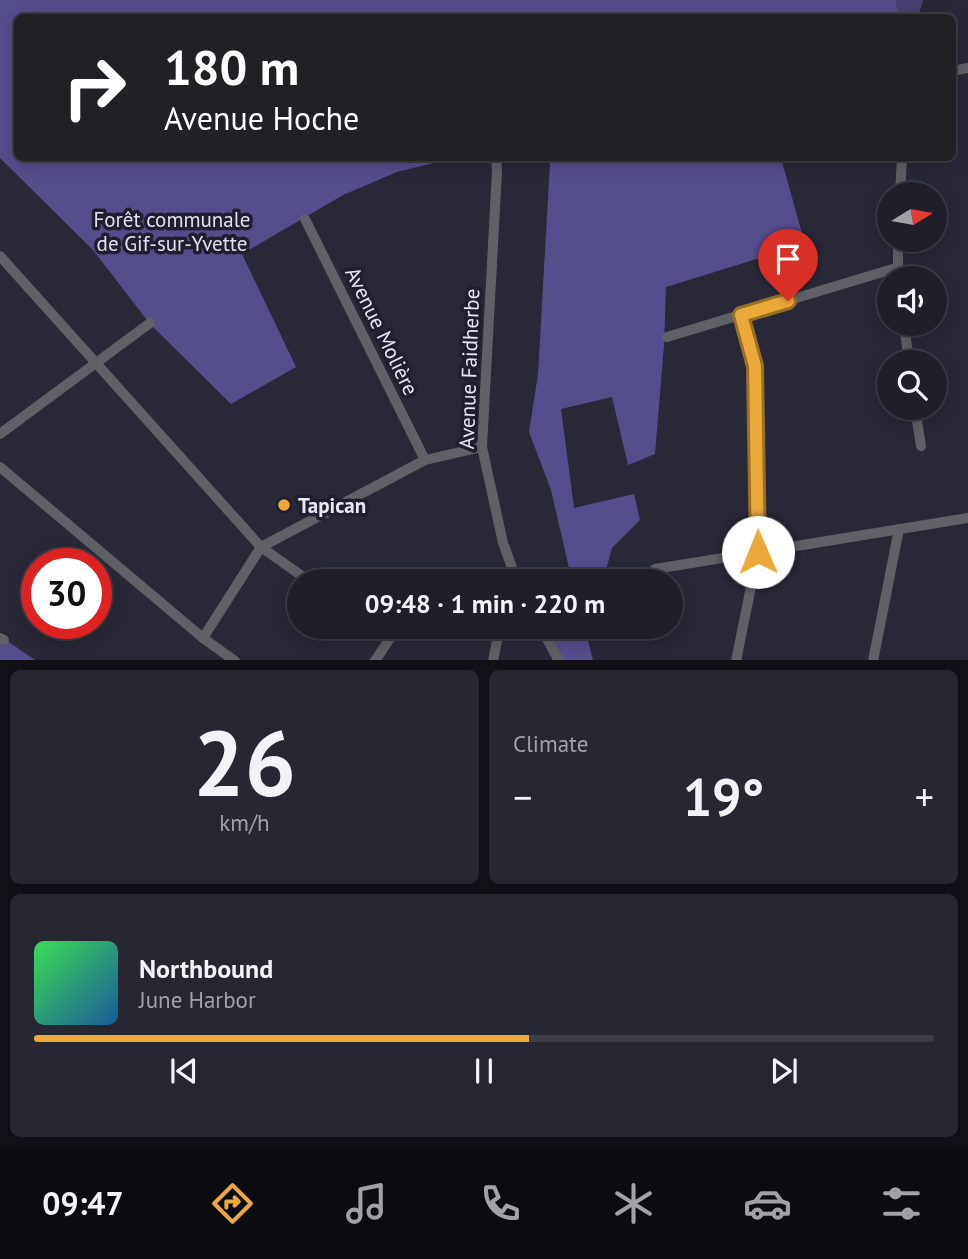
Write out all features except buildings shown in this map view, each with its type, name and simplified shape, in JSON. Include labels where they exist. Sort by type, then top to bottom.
[{"type":"street","name":"Avenue Faidherbe","points":[[496,161],[482,447],[503,543],[512,569]]},
{"type":"street","points":[[901,182],[902,161]]},
{"type":"street","name":"Avenue Molière","points":[[305,219],[425,460]]},
{"type":"street","points":[[0,256],[261,547],[292,569]]},
{"type":"street","points":[[667,337],[877,278]]},
{"type":"street","points":[[736,660],[758,552],[755,366],[741,315]]},
{"type":"street","points":[[0,434],[150,323]]},
{"type":"street","points":[[917,420],[920,446]]},
{"type":"street","points":[[204,638],[261,547],[425,460],[482,447]]},
{"type":"street","points":[[0,467],[204,638],[235,660]]},
{"type":"street","points":[[654,569],[968,518]]},
{"type":"street","points":[[873,660],[899,529]]},
{"type":"street","points":[[375,660],[389,639]]},
{"type":"street","points":[[493,660],[497,639]]},
{"type":"street","points":[[547,639],[559,660]]},
{"type":"shaded area","points":[[896,0],[923,0],[919,14],[898,14]]},
{"type":"green space","name":"Forêt communale de Gif-sur-Yvette","points":[[0,0],[896,0],[898,14],[14,14],[14,161],[442,161],[397,172],[343,195],[242,254],[296,367],[231,404],[150,324],[93,250],[0,158]]},
{"type":"green space","name":"Forêt communale de Gif-sur-Yvette","points":[[532,161],[782,161],[805,244],[666,287],[655,454],[628,465],[612,397],[561,409],[574,508],[634,494],[640,520],[612,548],[606,569],[569,569],[551,490],[529,432],[538,374],[550,163]]},
{"type":"green space","points":[[0,636],[35,660],[0,660]]},
{"type":"green space","points":[[547,639],[588,639],[593,660],[559,660]]},
{"type":"place","name":"Tapican","points":[[284,505]]},
{"type":"route","points":[[758,552],[755,366],[741,315],[788,301]]}]
